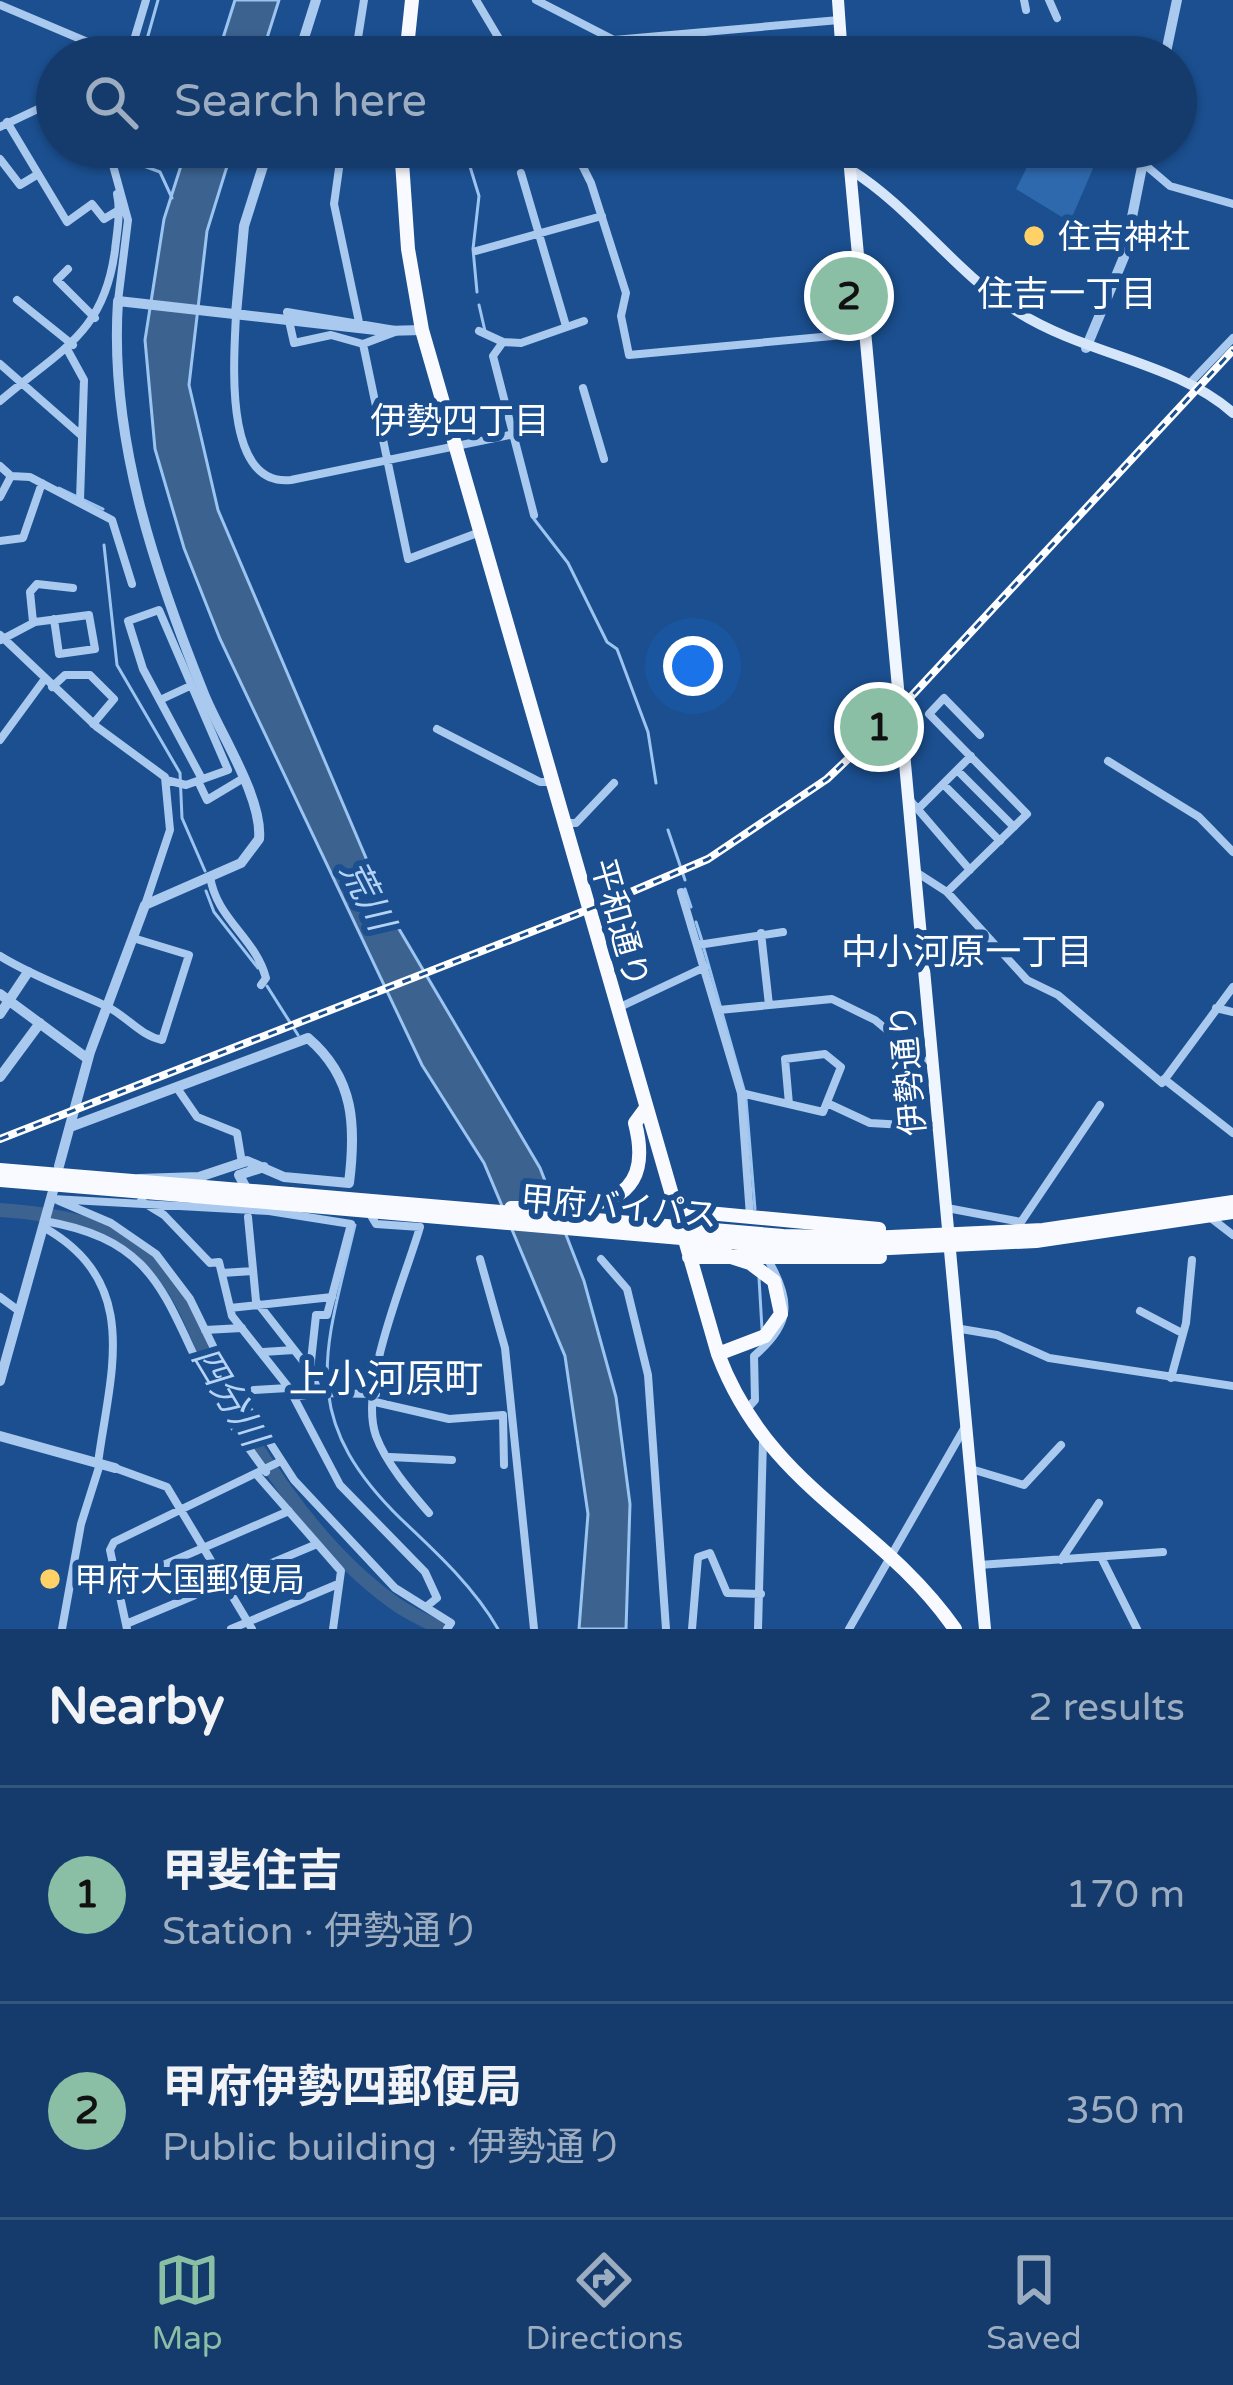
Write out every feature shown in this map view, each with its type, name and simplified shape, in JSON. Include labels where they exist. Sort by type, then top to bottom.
[{"type":"highway","points":[[408,36],[412,0]]},
{"type":"highway","name":"平和通り","points":[[402,168],[408,249],[422,330],[718,1354],[763,1438],[805,1486],[891,1556],[956,1629]]},
{"type":"highway","points":[[456,1209],[553,1207],[613,1198],[635,1180],[641,1145],[635,1123],[646,1108]]},
{"type":"highway","name":"甲府バイパス","points":[[0,1170],[247,1190],[284,1198],[595,1231],[869,1243],[948,1244],[1233,1212]]},
{"type":"highway","name":"甲府バイパス","points":[[0,1180],[456,1209],[869,1243],[893,1238],[948,1244],[1233,1202]]},
{"type":"highway","points":[[676,1210],[884,1229],[893,1238]]},
{"type":"highway","points":[[595,1231],[604,1238],[712,1250],[759,1268],[774,1281],[781,1314],[765,1336],[718,1354]]},
{"type":"highway","points":[[689,1257],[932,1256],[948,1244]]},
{"type":"main road","points":[[838,0],[840,36]]},
{"type":"main road","points":[[851,170],[975,285],[1086,348],[1190,383],[1233,412]]},
{"type":"main road","name":"伊勢通り","points":[[851,170],[985,1629]]},
{"type":"street","points":[[133,36],[146,0]]},
{"type":"street","points":[[305,36],[316,0]]},
{"type":"street","points":[[358,36],[364,0]]},
{"type":"street","points":[[476,0],[497,36]]},
{"type":"street","points":[[536,0],[606,36]]},
{"type":"street","points":[[1049,0],[1057,18]]},
{"type":"street","points":[[1169,36],[1177,0]]},
{"type":"street","points":[[1,8],[72,36]]},
{"type":"street","points":[[659,36],[839,20]]},
{"type":"street","points":[[36,109],[3,124],[67,222],[92,204],[104,219],[119,210]]},
{"type":"street","points":[[0,159],[20,185],[35,176]]},
{"type":"street","points":[[0,401],[70,347],[95,318],[111,280],[119,210],[112,168]]},
{"type":"street","points":[[262,168],[244,226],[236,314],[239,414],[254,470],[281,481],[509,435]]},
{"type":"street","points":[[339,168],[334,204],[359,322]]},
{"type":"street","points":[[582,168],[626,292],[621,316],[628,355],[865,333]]},
{"type":"street","points":[[1086,348],[1124,257],[1142,168]]},
{"type":"street","points":[[1149,168],[1170,187],[1233,204]]},
{"type":"street","points":[[521,173],[566,326]]},
{"type":"street","points":[[117,194],[128,220],[121,302],[123,422],[138,500],[202,690],[260,823],[259,838],[241,863],[145,905]]},
{"type":"street","points":[[476,251],[602,216]]},
{"type":"street","points":[[68,268],[58,280],[95,318]]},
{"type":"street","points":[[17,300],[70,347],[84,380],[80,498]]},
{"type":"street","points":[[121,302],[390,332],[422,330]]},
{"type":"street","points":[[286,312],[359,322],[394,326],[363,344],[331,334],[294,343],[286,312]]},
{"type":"street","points":[[479,331],[503,342],[521,343],[584,321]]},
{"type":"street","points":[[1190,383],[1233,338]]},
{"type":"street","points":[[503,342],[493,356],[509,435],[534,515]]},
{"type":"street","points":[[363,344],[408,559],[480,532]]},
{"type":"street","points":[[0,364],[82,436]]},
{"type":"street","points":[[583,388],[604,459]]},
{"type":"street","points":[[0,466],[11,476],[80,498],[112,520],[132,584]]},
{"type":"street","points":[[0,497],[11,476]]},
{"type":"street","points":[[0,541],[23,538],[42,483]]},
{"type":"street","points":[[32,622],[30,592],[37,584],[73,587]]},
{"type":"street","points":[[53,620],[59,654],[95,649],[89,615],[32,622],[1,638],[93,724],[176,783],[200,780],[228,770],[159,610],[128,621],[134,649],[200,780],[207,800],[242,779]]},
{"type":"street","points":[[0,740],[48,683],[65,676],[90,675],[114,699],[93,724]]},
{"type":"street","points":[[160,700],[190,686]]},
{"type":"street","points":[[947,892],[1028,814],[929,714],[944,698],[979,734],[963,748]]},
{"type":"street","points":[[437,729],[540,782],[552,782]]},
{"type":"street","points":[[920,807],[971,756]]},
{"type":"street","points":[[1108,761],[1199,818],[1233,852]]},
{"type":"street","points":[[957,770],[1014,827]]},
{"type":"street","points":[[59,1166],[88,1059],[170,830],[176,783]]},
{"type":"street","points":[[563,823],[576,823],[614,783]]},
{"type":"street","points":[[943,784],[1000,841]]},
{"type":"street","points":[[908,798],[970,870]]},
{"type":"street","points":[[916,872],[947,892],[1027,980],[1058,995],[1162,1083],[1233,987]]},
{"type":"street","points":[[209,877],[213,899],[262,961],[266,978],[260,985]]},
{"type":"street","points":[[681,892],[741,1093],[750,1216]]},
{"type":"street","points":[[698,945],[783,932]]},
{"type":"street","points":[[761,933],[769,1005]]},
{"type":"street","points":[[0,956],[106,1006],[129,1019],[144,1036],[162,1040],[189,955],[133,938]]},
{"type":"street","points":[[617,1007],[705,967]]},
{"type":"street","points":[[0,1014],[4,997],[28,972]]},
{"type":"street","points":[[4,997],[88,1059]]},
{"type":"street","points":[[719,1010],[832,999],[849,1003],[933,1069]]},
{"type":"street","points":[[1216,1007],[1233,1012]]},
{"type":"street","points":[[0,1077],[40,1023]]},
{"type":"street","points":[[70,1127],[308,1038],[334,1066],[349,1096],[355,1133],[350,1184],[376,1224],[421,1227],[379,1362],[373,1424],[388,1457],[429,1513]]},
{"type":"street","points":[[0,1047],[14,1058]]},
{"type":"street","points":[[741,1093],[823,1112],[841,1067],[825,1054],[785,1059],[789,1104]]},
{"type":"street","points":[[1164,1078],[1233,1133]]},
{"type":"street","points":[[177,1088],[197,1117],[237,1133],[241,1157]]},
{"type":"street","points":[[827,1102],[870,1123],[939,1127]]},
{"type":"street","points":[[947,1208],[1022,1222],[1100,1105]]},
{"type":"street","points":[[130,1181],[199,1178],[248,1161],[300,1181],[350,1184]]},
{"type":"street","points":[[247,1190],[239,1175],[264,1167]]},
{"type":"street","points":[[52,1199],[269,1211],[351,1224],[327,1315],[316,1315],[310,1370]]},
{"type":"street","points":[[0,1381],[3,1356],[52,1199]]},
{"type":"street","points":[[52,1199],[111,1223],[156,1254],[190,1299],[280,1462],[370,1564],[449,1626]]},
{"type":"street","points":[[141,1201],[164,1215],[209,1263],[219,1262],[230,1308],[292,1392],[340,1485],[425,1572],[437,1598],[427,1606]]},
{"type":"street","points":[[248,1217],[258,1305],[310,1370],[323,1394]]},
{"type":"street","points":[[1210,1217],[1233,1235]]},
{"type":"street","points":[[43,1224],[78,1254],[112,1308],[118,1338],[99,1464],[81,1524],[62,1629]]},
{"type":"street","points":[[43,1224],[104,1236],[149,1269],[171,1299],[214,1394],[289,1511],[341,1571],[333,1629]]},
{"type":"street","points":[[480,1258],[506,1348],[535,1629]]},
{"type":"street","points":[[745,1411],[754,1400],[754,1356],[776,1336],[786,1315],[786,1293],[767,1258]]},
{"type":"street","points":[[601,1259],[627,1288],[648,1375],[656,1432],[666,1629]]},
{"type":"street","points":[[1171,1378],[1192,1260]]},
{"type":"street","points":[[222,1274],[253,1271]]},
{"type":"street","points":[[0,1297],[19,1311]]},
{"type":"street","points":[[230,1308],[332,1297]]},
{"type":"street","points":[[1140,1311],[1182,1333]]},
{"type":"street","points":[[205,1330],[242,1328]]},
{"type":"street","points":[[961,1329],[997,1335],[1049,1358],[1233,1386]]},
{"type":"street","points":[[261,1352],[294,1350]]},
{"type":"street","points":[[254,1390],[375,1398],[449,1419],[503,1415],[504,1465]]},
{"type":"street","points":[[849,1629],[969,1421]]},
{"type":"street","points":[[0,1436],[161,1483],[250,1626]]},
{"type":"street","points":[[758,1629],[763,1438]]},
{"type":"street","points":[[971,1469],[1024,1486],[1061,1445]]},
{"type":"street","points":[[388,1457],[452,1460]]},
{"type":"street","points":[[280,1462],[111,1545],[126,1626],[317,1544]]},
{"type":"street","points":[[1061,1560],[1099,1503]]},
{"type":"street","points":[[117,1585],[289,1511]]},
{"type":"street","points":[[980,1565],[1163,1552]]},
{"type":"street","points":[[692,1629],[698,1557],[710,1553],[727,1593],[761,1594]]},
{"type":"street","points":[[1101,1557],[1137,1629]]},
{"type":"street","points":[[231,1629],[250,1626],[339,1584]]},
{"type":"shaded area","points":[[1026,168],[1093,168],[1070,222],[1016,189]]},
{"type":"water","points":[[235,0],[279,0],[268,36],[224,36]]},
{"type":"water","name":"荒川","points":[[180,168],[226,168],[207,231],[189,385],[218,510],[389,912],[540,1168],[584,1281],[616,1397],[630,1504],[626,1629],[579,1629],[588,1514],[565,1356],[484,1163],[422,1065],[220,639],[184,548],[155,449],[145,340],[164,219]]},
{"type":"waterway","points":[[148,36],[158,0]]},
{"type":"waterway","points":[[149,168],[160,172],[172,198]]},
{"type":"waterway","points":[[470,168],[479,196],[473,249],[477,292]]},
{"type":"waterway","points":[[479,305],[485,331]]},
{"type":"waterway","points":[[59,488],[103,509]]},
{"type":"waterway","points":[[534,519],[568,563],[607,642],[617,649],[648,732],[656,783]]},
{"type":"waterway","points":[[104,545],[117,665],[180,773],[182,818],[205,871]]},
{"type":"waterway","points":[[668,830],[685,880]]},
{"type":"waterway","points":[[685,889],[691,907]]},
{"type":"waterway","points":[[206,891],[214,912],[258,968]]},
{"type":"waterway","points":[[696,922],[702,941]]},
{"type":"waterway","points":[[704,949],[744,1090]]},
{"type":"waterway","points":[[267,986],[298,1035]]},
{"type":"waterway","points":[[746,1099],[755,1209]]},
{"type":"waterway","name":"四分川","points":[[0,1210],[81,1222],[136,1248],[152,1262],[173,1288],[235,1411],[294,1501],[366,1581],[398,1606],[441,1629]]},
{"type":"waterway","points":[[355,1225],[329,1347],[332,1414],[345,1447],[368,1482],[466,1584],[498,1629]]},
{"type":"waterway","points":[[759,1278],[762,1329]]},
{"type":"railway","points":[[0,1139],[708,859],[827,779],[894,715],[1233,350]]},
{"type":"place","name":"住吉神社","points":[[1034,236]]},
{"type":"place","name":"甲府伊勢四郵便局","points":[[849,296]]},
{"type":"place","name":"甲斐住吉","points":[[879,727]]},
{"type":"place","name":"甲府大国郵便局","points":[[50,1579]]},
{"type":"district","name":"住吉一丁目","points":[[1067,293]]},
{"type":"district","name":"伊勢四丁目","points":[[460,420]]},
{"type":"district","name":"中小河原一丁目","points":[[967,951]]},
{"type":"district","name":"上小河原町","points":[[386,1378]]}]
